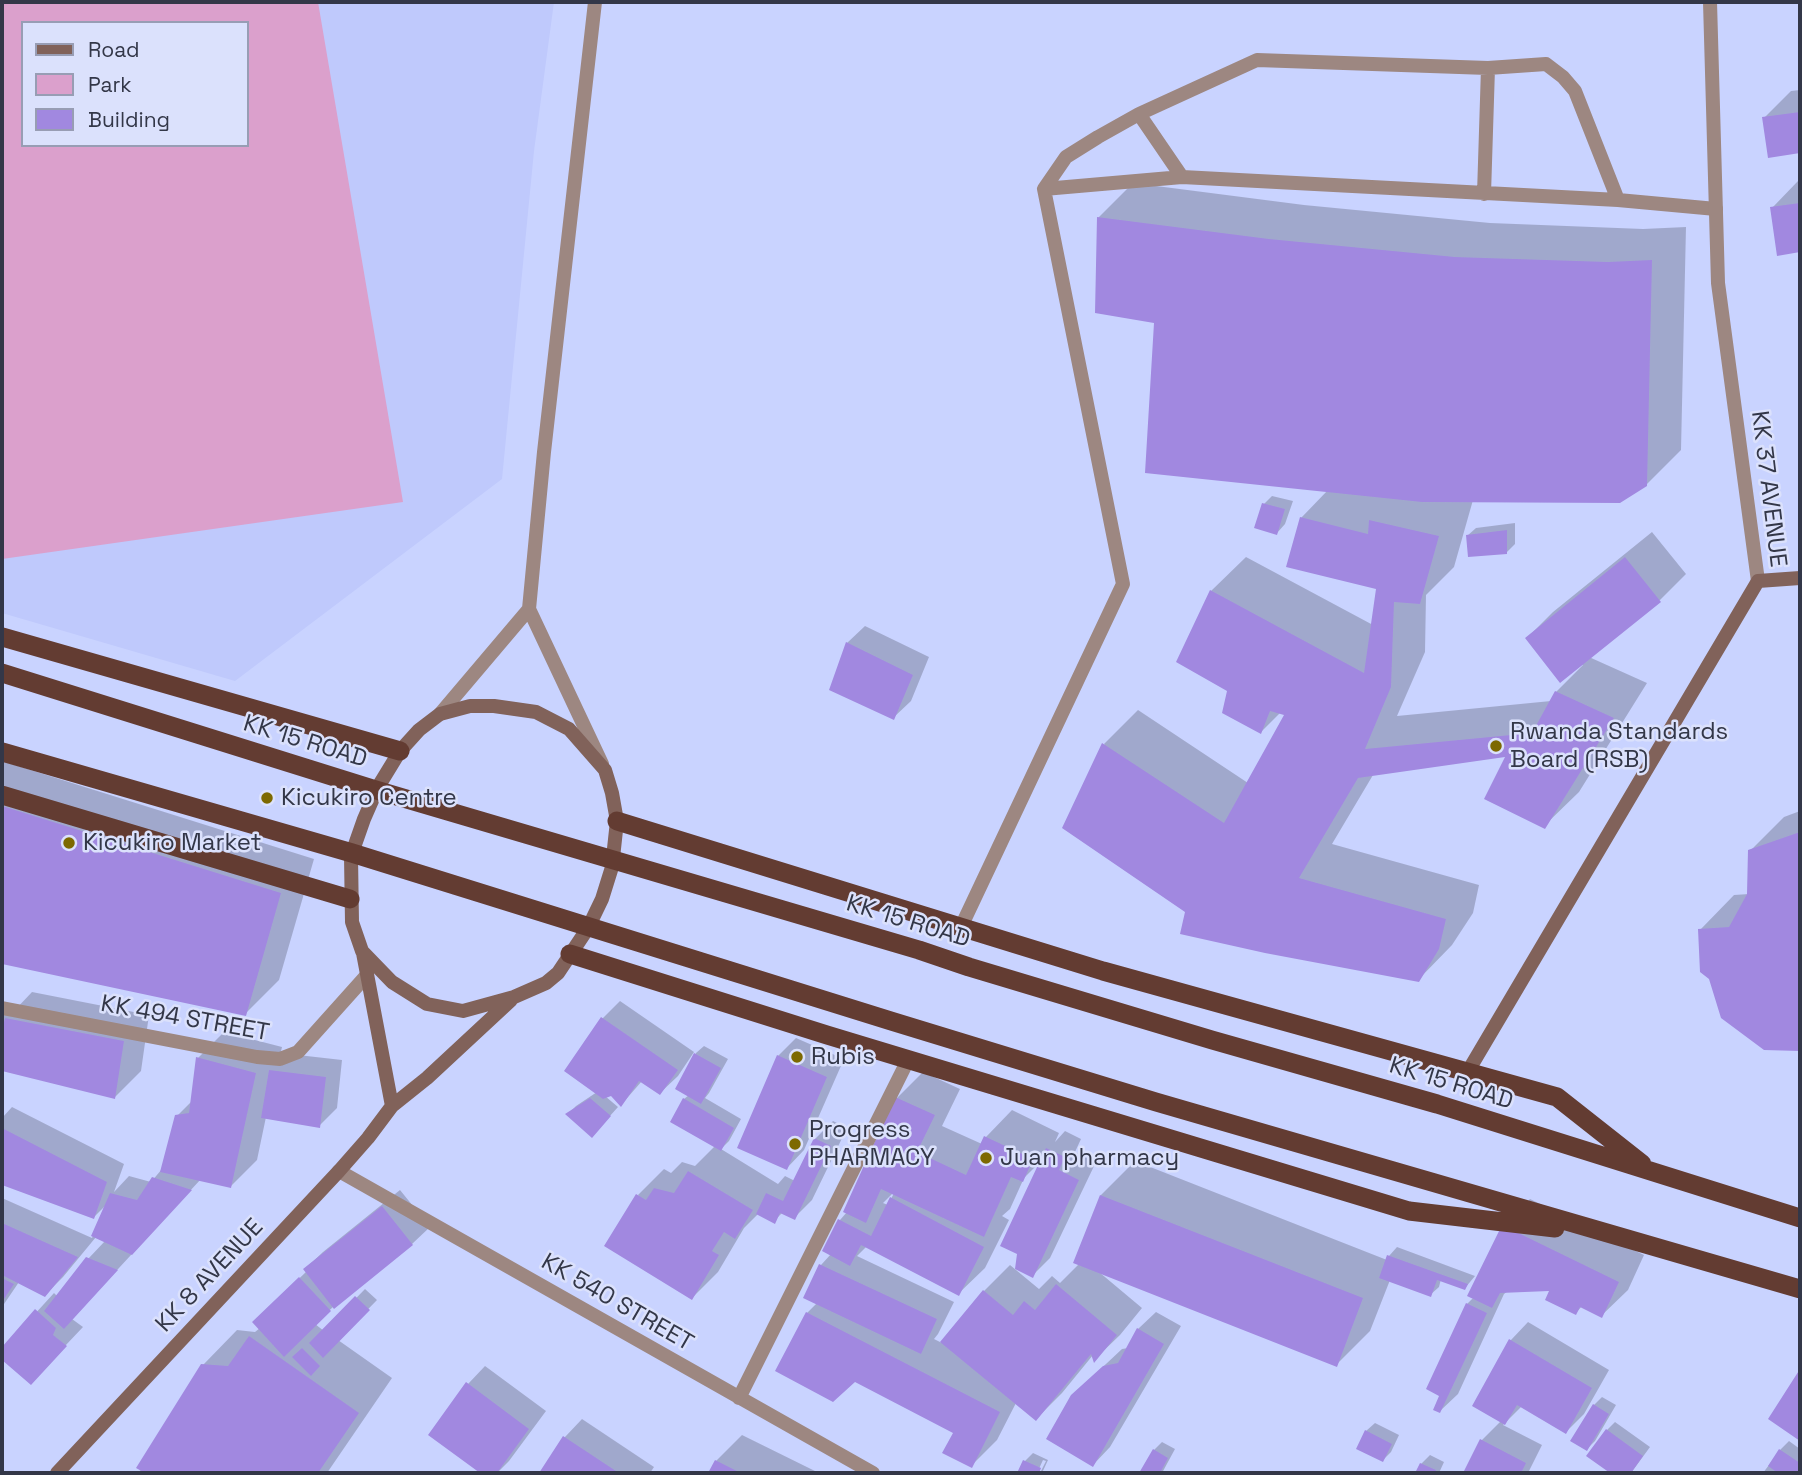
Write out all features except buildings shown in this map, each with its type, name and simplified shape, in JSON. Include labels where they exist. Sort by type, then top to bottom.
[{"type":"highway","points":[[2,637],[400,751]]},
{"type":"highway","name":"KK 15 ROAD","points":[[2,673],[389,794],[919,950],[1212,1040],[1437,1104],[1800,1218]]},
{"type":"highway","points":[[2,752],[352,853],[1156,1102],[1800,1289]]},
{"type":"highway","points":[[2,795],[350,899]]},
{"type":"highway","points":[[617,821],[1103,971],[1557,1097],[1651,1172]]},
{"type":"highway","points":[[570,954],[908,1060],[1409,1211],[1610,1234]]},
{"type":"main road","points":[[1758,581],[1800,578]]},
{"type":"main road","name":"KK 37 AVENUE","points":[[1467,1073],[1758,581]]},
{"type":"main road","points":[[362,951],[392,982],[428,1004],[463,1011],[514,998],[547,982],[558,973],[603,900],[612,867],[617,821],[605,770],[569,729],[536,712],[494,706],[470,706],[440,715],[419,730],[400,751],[378,787],[351,856],[350,899],[352,922],[362,951],[392,1106]]},
{"type":"main road","name":"KK 8 AVENUE","points":[[57,1473],[339,1171],[392,1106],[427,1078],[514,998]]},
{"type":"street","points":[[595,2],[529,609],[605,770]]},
{"type":"street","name":"KK 37 AVENUE","points":[[1710,2],[1718,283],[1758,581]]},
{"type":"street","points":[[961,927],[1123,584],[1044,189],[1066,157],[1139,114],[1257,60],[1488,68],[1546,64],[1575,91],[1618,200]]},
{"type":"street","points":[[1483,194],[1488,68]]},
{"type":"street","points":[[1139,114],[1182,177]]},
{"type":"street","points":[[1044,189],[1182,177],[1618,200],[1716,209]]},
{"type":"street","points":[[440,715],[529,609]]},
{"type":"street","name":"KK 494 STREET","points":[[2,1008],[257,1057],[280,1059],[298,1052],[367,975]]},
{"type":"street","points":[[740,1398],[908,1060]]},
{"type":"street","name":"KK 540 STREET","points":[[339,1171],[873,1473]]},
{"type":"shaded area","points":[[2,2],[554,2],[534,151],[502,479],[235,681],[2,613]]},
{"type":"green space","points":[[2,2],[318,2],[403,502],[2,559]]},
{"type":"place","name":"Rwanda Standards Board (RSB)","points":[[1496,746]]},
{"type":"place","name":"Kicukiro Centre","points":[[267,798]]},
{"type":"place","name":"Kicukiro Market","points":[[69,843]]},
{"type":"place","name":"Rubis","points":[[797,1057]]},
{"type":"place","name":"Progress PHARMACY","points":[[795,1144]]},
{"type":"place","name":"Juan pharmacy","points":[[986,1158]]}]
